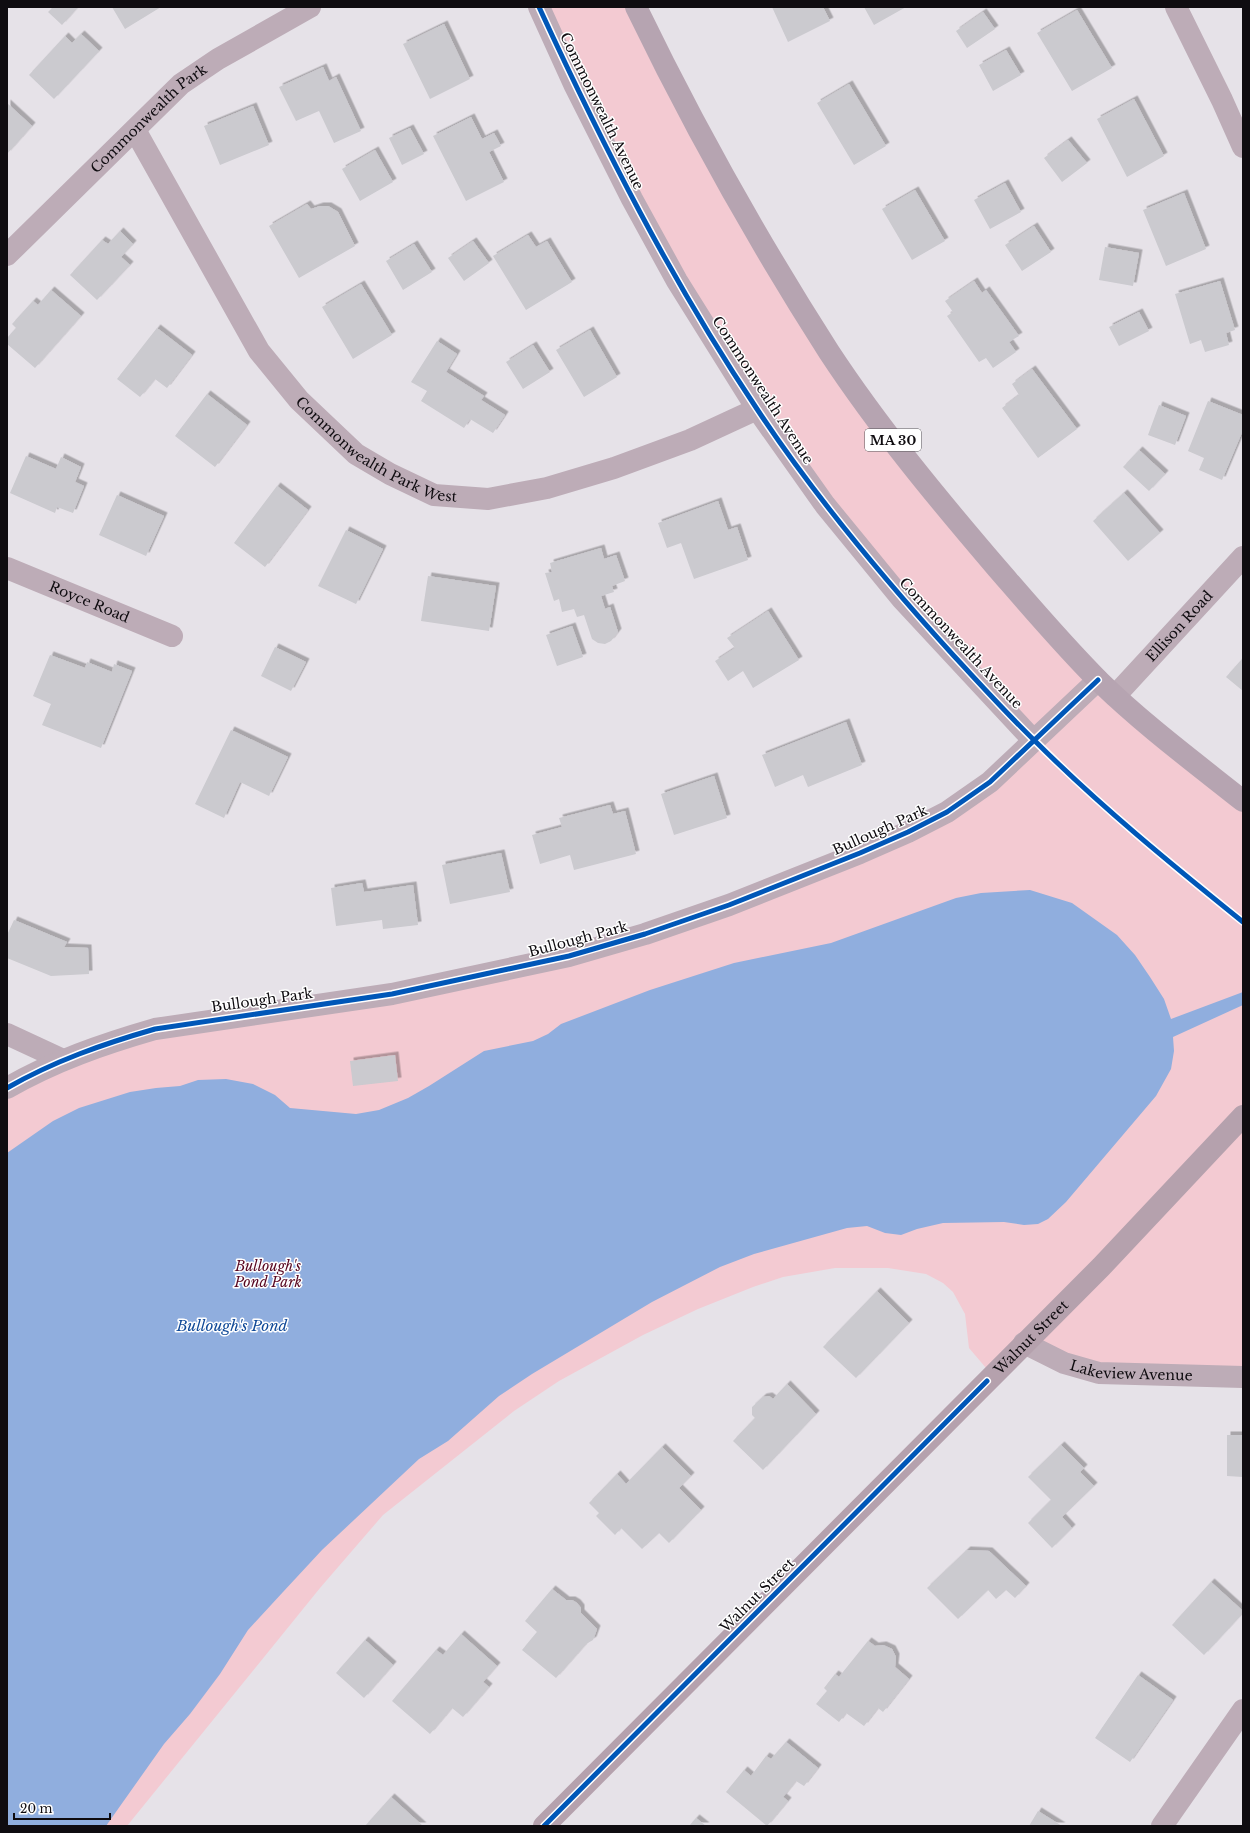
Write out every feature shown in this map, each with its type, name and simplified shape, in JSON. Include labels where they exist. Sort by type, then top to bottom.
[{"type":"main road","name":"MA 30","points":[[636,7],[710,151],[763,243],[830,353],[902,453],[1035,612],[1098,680],[1157,732],[1243,801]]},
{"type":"main road","name":"Walnut Street","points":[[544,1826],[1101,1266],[1243,1116]]},
{"type":"street","name":"Commonwealth Park","points":[[7,255],[181,84],[218,59],[310,7]]},
{"type":"street","name":"Commonwealth Avenue","points":[[539,7],[574,84],[632,199],[677,281],[757,409],[825,505],[902,599],[1034,741]]},
{"type":"street","points":[[1176,7],[1222,100],[1243,147]]},
{"type":"street","name":"Commonwealth Park West","points":[[135,130],[259,351],[299,400],[356,454],[390,474],[434,495],[488,499],[547,488],[614,468],[690,440],[757,409]]},
{"type":"street","name":"Ellison Road","points":[[1115,696],[1243,557]]},
{"type":"street","name":"Royce Road","points":[[7,568],[172,636]]},
{"type":"street","name":"Bullough Park","points":[[7,1088],[63,1060],[113,1041],[155,1029],[392,994],[569,956],[644,934],[729,905],[806,876],[908,832],[948,812],[990,782],[1098,680]]},
{"type":"street","points":[[7,1034],[63,1060]]},
{"type":"street","name":"Lakeview Avenue","points":[[1024,1342],[1064,1363],[1099,1373],[1243,1377]]},
{"type":"street","points":[[1162,1826],[1243,1710]]},
{"type":"green space","name":"Bullough's Pond","points":[[539,7],[636,7],[830,353],[1035,612],[1243,801],[1243,1377],[1099,1373],[1025,1343],[992,1375],[969,1348],[965,1314],[953,1292],[943,1283],[926,1274],[888,1268],[835,1268],[783,1277],[753,1287],[698,1309],[643,1335],[559,1381],[514,1411],[383,1515],[320,1588],[127,1826],[7,1826],[7,1088],[72,1056],[569,956],[908,832],[1034,741],[757,409]]},
{"type":"water","name":"Bullough's Pond","points":[[1030,890],[1072,903],[1117,935],[1135,955],[1150,977],[1164,999],[1171,1019],[1243,992],[1243,1005],[1173,1037],[1174,1051],[1171,1069],[1156,1096],[1066,1202],[1048,1219],[1038,1224],[1024,1225],[1004,1222],[943,1223],[917,1229],[901,1235],[885,1233],[867,1226],[847,1228],[754,1254],[720,1267],[652,1302],[532,1374],[499,1396],[448,1441],[419,1459],[322,1550],[248,1630],[220,1674],[190,1714],[164,1744],[106,1826],[7,1826],[7,1153],[53,1121],[79,1108],[130,1092],[180,1086],[198,1080],[226,1079],[253,1084],[275,1095],[290,1108],[356,1114],[379,1110],[408,1098],[484,1051],[533,1041],[548,1034],[561,1024],[650,990],[734,963],[831,943],[956,898],[981,893]]},
{"type":"building","points":[[53,7],[78,7],[62,25],[48,12]]},
{"type":"building","points":[[112,7],[161,7],[125,29]]},
{"type":"building","points":[[772,7],[823,7],[830,21],[788,42]]},
{"type":"building","points":[[864,7],[906,7],[874,25]]},
{"type":"building","points":[[1077,10],[1112,68],[1072,91],[1037,33]]},
{"type":"building","points":[[983,12],[995,29],[967,48],[956,31]]},
{"type":"building","points":[[444,24],[470,79],[430,99],[403,44]]},
{"type":"building","points":[[81,34],[99,51],[54,99],[29,75],[65,36],[72,43]]},
{"type":"building","points":[[1006,50],[1021,75],[993,91],[979,65]]},
{"type":"building","points":[[323,67],[329,81],[336,77],[361,131],[334,143],[319,111],[296,121],[279,87]]},
{"type":"building","points":[[849,84],[886,146],[854,165],[817,103]]},
{"type":"building","points":[[1134,99],[1164,156],[1127,177],[1097,119]]},
{"type":"building","points":[[7,103],[32,126],[7,154]]},
{"type":"building","points":[[253,106],[269,145],[220,165],[204,126]]},
{"type":"building","points":[[471,117],[482,139],[494,133],[501,146],[489,152],[504,182],[466,201],[433,136]]},
{"type":"building","points":[[410,128],[424,154],[402,165],[389,138]]},
{"type":"building","points":[[1068,140],[1087,163],[1062,182],[1044,158]]},
{"type":"building","points":[[375,150],[393,182],[360,201],[342,169]]},
{"type":"building","points":[[1005,183],[1021,212],[990,229],[974,200]]},
{"type":"building","points":[[915,190],[945,241],[912,260],[882,209]]},
{"type":"building","points":[[1184,193],[1206,249],[1166,266],[1143,210]]},
{"type":"building","points":[[307,204],[311,209],[320,206],[328,206],[338,212],[355,246],[299,278],[269,226]]},
{"type":"building","points":[[1034,226],[1051,252],[1022,271],[1005,245]]},
{"type":"building","points":[[120,231],[133,244],[121,257],[130,265],[97,300],[70,275],[102,240],[108,244]]},
{"type":"building","points":[[528,235],[536,247],[547,241],[572,282],[526,310],[493,256]]},
{"type":"building","points":[[473,241],[489,263],[464,281],[448,258]]},
{"type":"building","points":[[414,244],[432,272],[403,290],[386,261]]},
{"type":"building","points":[[1105,247],[1139,253],[1133,286],[1099,280]]},
{"type":"building","points":[[974,281],[982,293],[986,290],[1019,336],[1009,342],[1016,352],[993,368],[986,358],[979,362],[947,316],[953,312],[945,301]]},
{"type":"building","points":[[1220,281],[1235,330],[1226,333],[1229,345],[1205,352],[1201,340],[1190,344],[1175,294]]},
{"type":"building","points":[[361,284],[392,335],[353,359],[322,307]]},
{"type":"building","points":[[51,290],[81,316],[35,368],[7,344],[7,338],[16,328],[12,324],[33,301],[38,305]]},
{"type":"building","points":[[1139,312],[1149,331],[1119,346],[1109,327]]},
{"type":"building","points":[[157,328],[192,355],[167,388],[155,379],[140,397],[117,379]]},
{"type":"building","points":[[590,330],[617,377],[584,397],[556,350]]},
{"type":"building","points":[[437,341],[457,354],[446,372],[484,396],[481,400],[505,415],[493,433],[470,419],[464,428],[421,401],[427,391],[411,382]]},
{"type":"building","points":[[533,345],[550,372],[523,389],[506,362]]},
{"type":"building","points":[[1032,369],[1077,429],[1038,458],[1002,408],[1019,395],[1012,384]]},
{"type":"building","points":[[207,394],[247,425],[215,467],[175,436]]},
{"type":"building","points":[[1208,401],[1243,415],[1243,430],[1222,480],[1199,470],[1204,458],[1188,451]]},
{"type":"building","points":[[1159,405],[1186,416],[1175,445],[1148,435]]},
{"type":"building","points":[[1139,450],[1165,474],[1149,491],[1123,467]]},
{"type":"building","points":[[26,456],[56,469],[61,457],[81,467],[75,482],[84,486],[73,513],[57,507],[55,513],[10,493]]},
{"type":"building","points":[[277,486],[308,510],[265,567],[234,543]]},
{"type":"building","points":[[1124,493],[1160,533],[1128,561],[1093,521]]},
{"type":"building","points":[[117,495],[164,516],[146,556],[99,535]]},
{"type":"building","points":[[718,501],[728,530],[737,527],[748,560],[694,579],[681,543],[667,548],[658,523]]},
{"type":"building","points":[[346,530],[383,549],[356,604],[318,586]]},
{"type":"building","points":[[601,548],[604,559],[616,555],[625,581],[612,586],[614,592],[601,596],[605,609],[610,607],[618,632],[611,641],[605,644],[598,643],[592,639],[584,615],[577,617],[574,609],[562,612],[559,599],[554,601],[545,573],[552,572],[550,563]]},
{"type":"building","points":[[428,576],[496,586],[489,631],[421,621]]},
{"type":"building","points":[[768,611],[799,660],[753,688],[743,671],[728,681],[715,661],[735,648],[727,638]]},
{"type":"building","points":[[572,626],[583,657],[557,666],[546,635]]},
{"type":"building","points":[[275,647],[306,662],[291,691],[261,676]]},
{"type":"building","points":[[50,655],[85,668],[87,662],[112,672],[114,664],[132,671],[101,748],[42,725],[51,704],[33,696]]},
{"type":"building","points":[[1243,658],[1243,691],[1226,677]]},
{"type":"building","points":[[846,722],[862,765],[808,787],[803,775],[775,787],[762,755]]},
{"type":"building","points":[[231,730],[288,757],[269,796],[240,782],[224,818],[195,804]]},
{"type":"building","points":[[714,776],[727,818],[674,835],[661,794]]},
{"type":"building","points":[[610,805],[613,814],[625,811],[636,854],[574,870],[570,855],[540,864],[532,835],[562,827],[559,818]]},
{"type":"building","points":[[501,853],[510,892],[450,904],[442,865]]},
{"type":"building","points":[[362,883],[364,892],[413,885],[418,925],[383,929],[382,920],[336,926],[331,888]]},
{"type":"building","points":[[14,920],[67,942],[64,947],[88,948],[89,974],[51,976],[7,958],[7,935]]},
{"type":"building","points":[[395,1055],[398,1081],[353,1086],[350,1061]]},
{"type":"building","points":[[877,1291],[909,1323],[856,1378],[823,1347]]},
{"type":"building","points":[[787,1384],[816,1414],[763,1470],[733,1441],[755,1418],[752,1415],[752,1407],[763,1397],[769,1396],[773,1399]]},
{"type":"building","points":[[1227,1435],[1243,1435],[1243,1477],[1227,1476]]},
{"type":"building","points":[[1061,1445],[1084,1468],[1080,1472],[1094,1486],[1062,1517],[1072,1528],[1052,1548],[1028,1523],[1051,1500],[1028,1477]]},
{"type":"building","points":[[662,1447],[691,1476],[679,1488],[701,1510],[669,1543],[659,1533],[642,1549],[621,1528],[615,1535],[596,1516],[599,1513],[589,1503],[617,1474],[626,1484]]},
{"type":"building","points":[[967,1550],[989,1551],[1026,1586],[1015,1598],[1006,1590],[996,1599],[988,1590],[958,1619],[927,1588]]},
{"type":"building","points":[[1211,1582],[1243,1611],[1243,1613],[1204,1655],[1172,1625]]},
{"type":"building","points":[[552,1589],[566,1600],[572,1600],[577,1603],[581,1608],[581,1613],[597,1629],[593,1640],[586,1644],[556,1678],[522,1650],[537,1632],[525,1621]]},
{"type":"building","points":[[461,1634],[497,1666],[483,1682],[489,1687],[463,1717],[452,1708],[430,1734],[392,1701],[436,1650],[443,1655]]},
{"type":"building","points":[[365,1640],[393,1665],[364,1698],[336,1673]]},
{"type":"building","points":[[868,1641],[875,1646],[883,1645],[892,1649],[896,1657],[895,1667],[909,1679],[883,1712],[878,1708],[864,1726],[846,1713],[839,1722],[816,1704],[827,1691],[824,1688],[835,1674],[839,1677]]},
{"type":"building","points":[[1138,1675],[1173,1700],[1130,1762],[1095,1738]]},
{"type":"building","points":[[786,1742],[818,1768],[804,1786],[796,1781],[783,1797],[788,1801],[767,1826],[726,1792],[744,1770],[751,1776],[766,1756],[771,1759]]},
{"type":"building","points":[[391,1797],[423,1826],[365,1826]]},
{"type":"building","points":[[1038,1811],[1062,1826],[1029,1826]]},
{"type":"building","points":[[696,1818],[706,1826],[689,1826]]},
{"type":"cycle path","points":[[539,7],[588,111],[668,263],[726,361],[779,442],[802,474],[876,567],[928,627],[984,689],[1025,731],[1110,812],[1243,922]]},
{"type":"cycle path","points":[[7,1088],[61,1061],[155,1029],[392,994],[569,956],[645,934],[729,905],[860,853],[908,832],[947,812],[990,782],[1098,680]]},
{"type":"cycle path","points":[[544,1826],[987,1381]]},
{"type":"park label","name":"Bullough's Pond Park","points":[[268,1274]]}]
